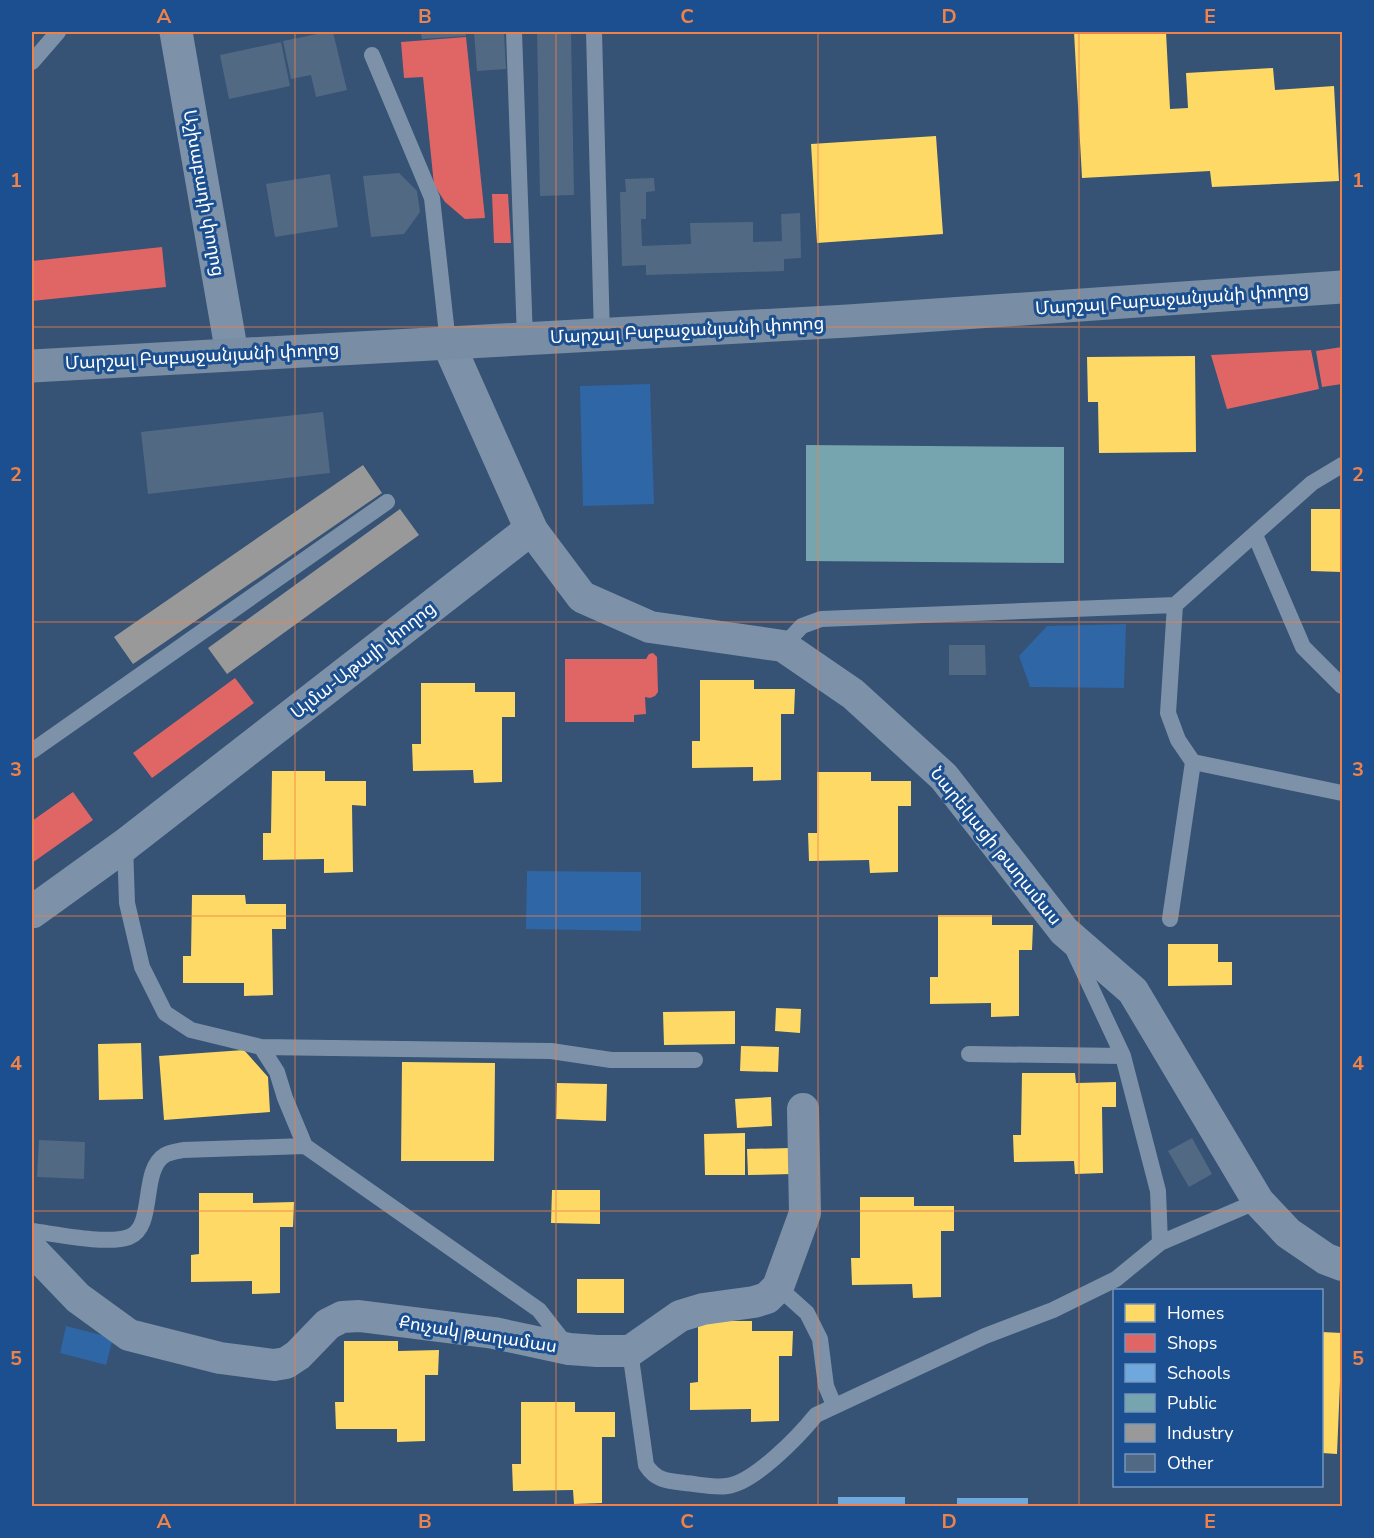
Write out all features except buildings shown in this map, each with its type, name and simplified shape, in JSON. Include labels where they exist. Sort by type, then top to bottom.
[{"type":"main road","name":"Մարշալ Բաբաջանյանի փողոց","points":[[32,366],[602,336],[1342,287]]},
{"type":"street","name":"Աշխաբադի փողոց","points":[[176,32],[232,354]]},
{"type":"street","points":[[448,343],[531,529]]},
{"type":"street","name":"Նարեկացի թաղամաս","points":[[531,529],[582,597],[650,627],[783,646],[853,694],[944,777],[1064,931],[1133,991],[1258,1201],[1288,1233],[1326,1259],[1342,1265]]},
{"type":"street","name":"Ալմա-Աթայի փողոց","points":[[32,912],[125,845],[531,529]]},
{"type":"street","points":[[630,1350],[680,1316],[703,1309],[754,1302],[767,1298],[778,1287],[805,1213],[803,1109]]},
{"type":"street","name":"Քուչակ թաղամաս","points":[[32,1250],[78,1298],[129,1335],[220,1359],[274,1365],[286,1363],[298,1355],[328,1324],[342,1317],[360,1316],[494,1333],[569,1348],[597,1351],[630,1350]]},
{"type":"lane","points":[[32,62],[58,32]]},
{"type":"lane","points":[[514,32],[525,339]]},
{"type":"lane","points":[[594,32],[602,336]]},
{"type":"lane","points":[[372,55],[432,198],[448,343]]},
{"type":"lane","points":[[783,646],[802,626],[821,619],[1175,605],[1312,483],[1342,465]]},
{"type":"lane","points":[[32,751],[387,502]]},
{"type":"lane","points":[[1255,535],[1303,647],[1342,686]]},
{"type":"lane","points":[[1170,919],[1193,762],[1178,740],[1168,712],[1175,605]]},
{"type":"lane","points":[[1193,762],[1342,793]]},
{"type":"lane","points":[[125,845],[127,903],[139,957],[165,1013],[191,1030],[261,1047],[550,1052],[610,1060],[695,1060]]},
{"type":"lane","points":[[1064,931],[1123,1056],[1158,1191],[1160,1243]]},
{"type":"lane","points":[[261,1047],[277,1072],[305,1146],[539,1310],[569,1348]]},
{"type":"lane","points":[[969,1054],[1123,1056]]},
{"type":"lane","points":[[32,1231],[113,1240],[131,1237],[142,1225],[154,1166],[165,1155],[183,1150],[305,1146]]},
{"type":"lane","points":[[630,1350],[646,1465],[652,1474],[662,1480],[725,1487],[739,1484],[798,1436],[816,1415],[834,1405],[985,1336],[1074,1300],[1116,1279],[1160,1243],[1258,1201]]},
{"type":"lane","points":[[778,1287],[807,1313],[820,1339],[826,1386],[834,1405]]},
{"type":"shaded area","points":[[650,384],[654,504],[583,506],[580,386]]},
{"type":"shaded area","points":[[1126,624],[1124,688],[1030,687],[1019,656],[1047,626]]},
{"type":"shaded area","points":[[527,871],[641,872],[641,931],[526,929]]},
{"type":"shaded area","points":[[66,1326],[113,1338],[106,1365],[60,1353]]}]
